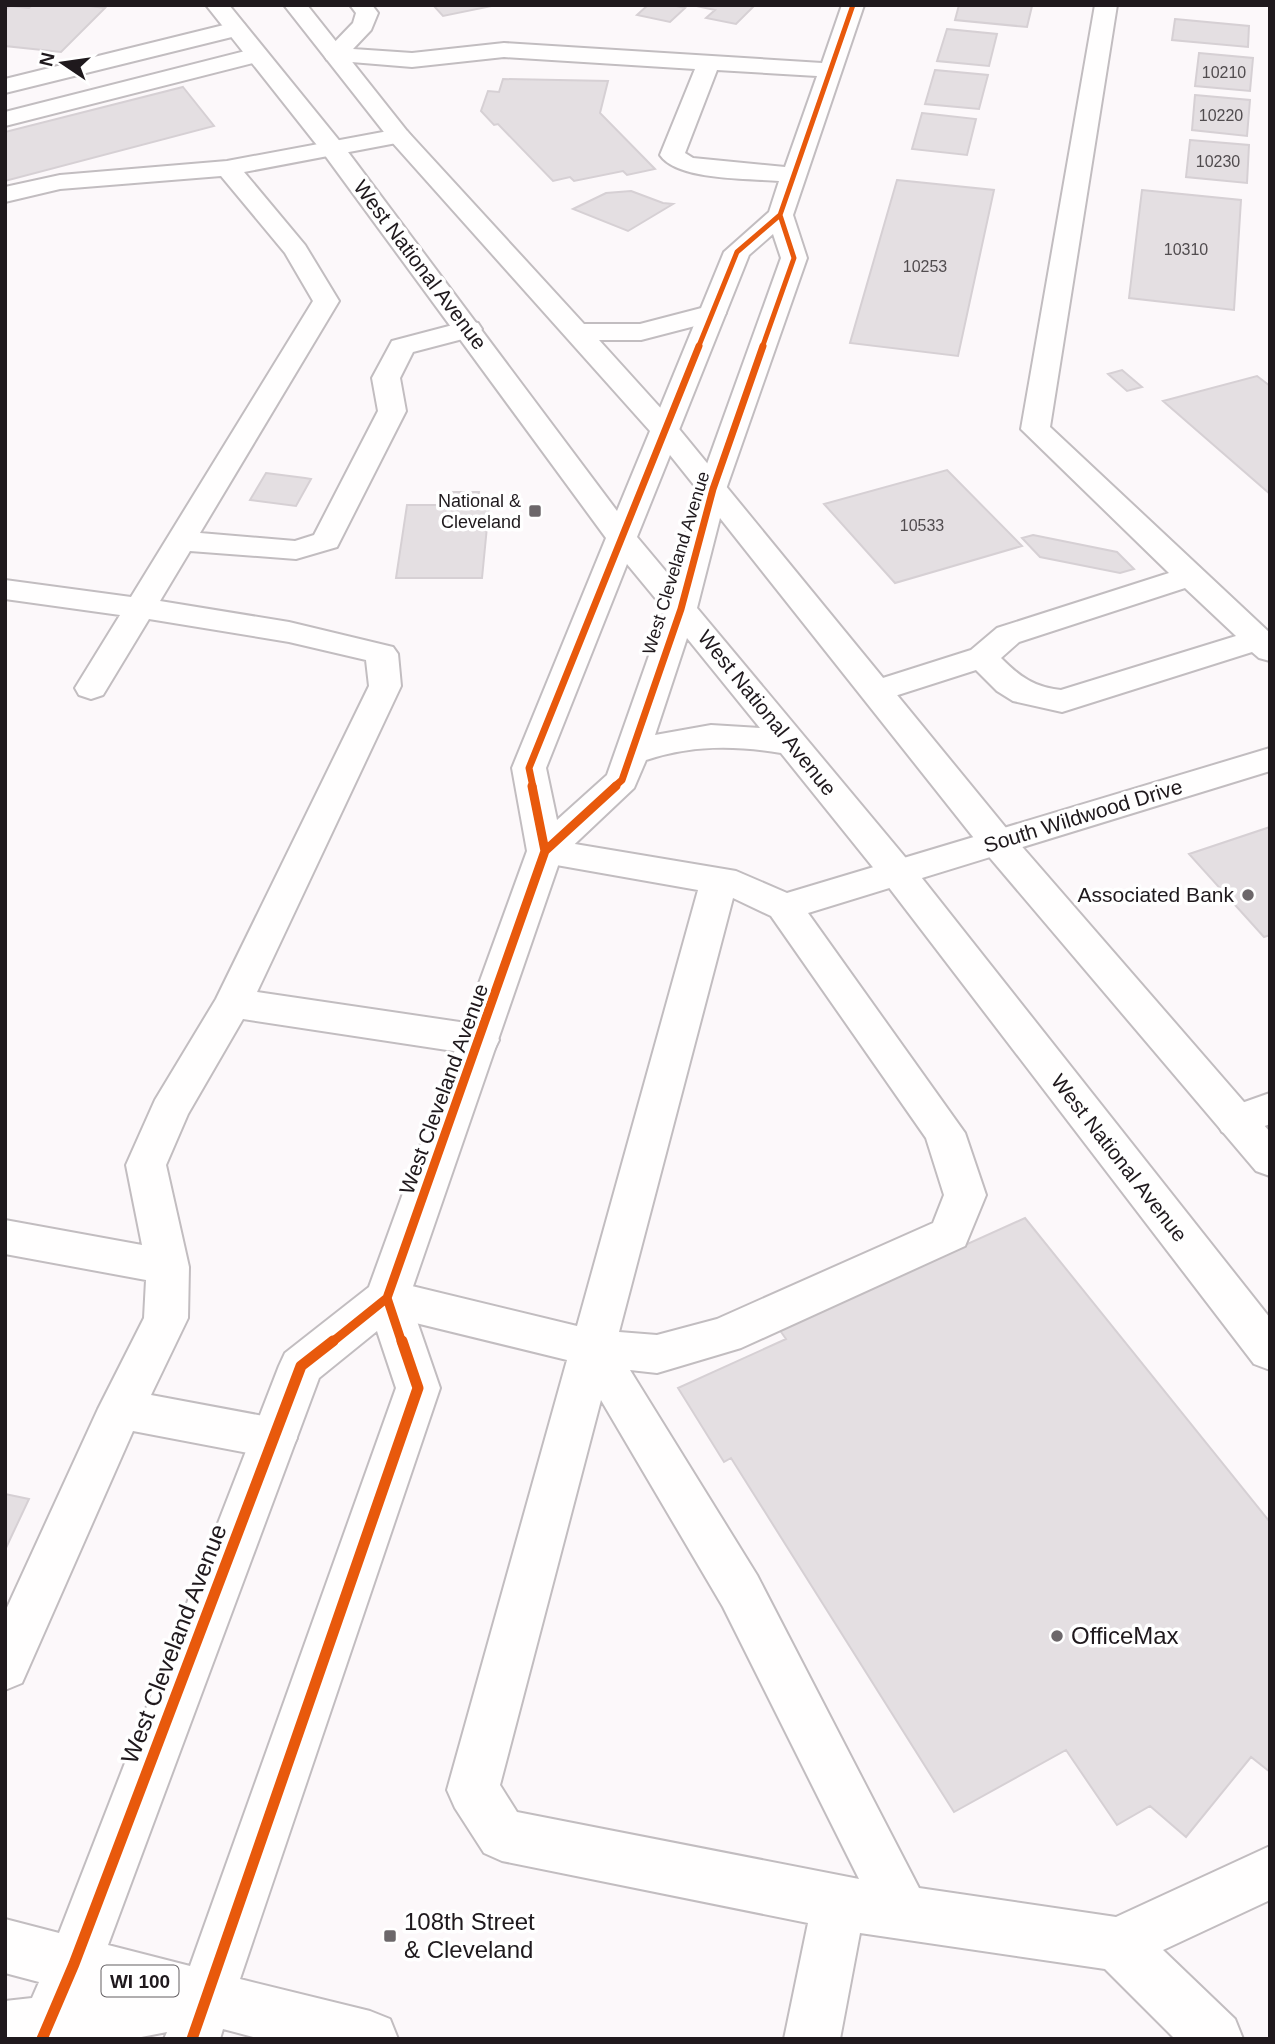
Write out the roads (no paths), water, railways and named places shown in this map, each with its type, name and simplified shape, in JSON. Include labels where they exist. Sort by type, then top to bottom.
[{"type":"main road","points":[[295,5],[399,135],[666,430],[998,843],[1253,1115],[1270,1160]]},
{"type":"main road","points":[[335,55],[363,25],[367,13],[361,5]]},
{"type":"main road","points":[[780,215],[853,5]]},
{"type":"main road","points":[[1106,5],[1035,429],[1264,645]]},
{"type":"main road","points":[[5,86],[39,78],[227,17]]},
{"type":"main road","name":"West National Avenue","points":[[227,17],[333,149],[622,538],[897,872],[1270,1352]]},
{"type":"main road","points":[[335,55],[411,60],[504,50],[709,61],[829,71]]},
{"type":"main road","points":[[5,119],[257,55]]},
{"type":"main road","points":[[709,61],[672,155],[687,165],[793,175]]},
{"type":"main road","points":[[5,74],[39,78]]},
{"type":"main road","points":[[5,195],[60,181],[227,168],[399,135]]},
{"type":"main road","points":[[91,688],[326,301],[296,250],[227,168]]},
{"type":"main road","name":"West Cleveland Avenue","points":[[32,2030],[74,1964],[300,1366],[387,1298],[481,1040],[545,851],[622,780],[681,609],[713,489],[794,258],[780,215],[737,252],[529,768],[545,851]]},
{"type":"main road","points":[[577,332],[641,332],[713,313]]},
{"type":"main road","points":[[181,541],[296,550],[326,541],[392,411],[387,378],[402,347],[468,329]]},
{"type":"main road","points":[[876,691],[982,657],[1008,635],[1192,576]]},
{"type":"main road","points":[[5,589],[337,642],[382,654],[385,686],[233,1003],[169,1111],[146,1165],[168,1267],[166,1318],[120,1409],[5,1667]]},
{"type":"main road","points":[[982,657],[1016,692],[1062,701],[1264,645]]},
{"type":"main road","points":[[632,752],[697,734],[746,735],[792,744]]},
{"type":"main road","name":"South Wildwood Drive","points":[[785,907],[1270,759]]},
{"type":"main road","points":[[387,1298],[593,1348],[657,1354],[726,1335],[950,1234],[965,1195],[945,1133],[785,907],[736,884],[545,851]]},
{"type":"main road","points":[[719,881],[473,1790],[502,1835],[839,1903],[1118,1944],[1270,1872]]},
{"type":"main road","points":[[233,1003],[481,1040]]},
{"type":"main road","points":[[5,1237],[168,1267]]},
{"type":"main road","points":[[32,2030],[199,2018],[418,1388],[387,1298]]},
{"type":"main road","points":[[593,1348],[740,1591],[903,1912]]},
{"type":"main road","points":[[120,1409],[274,1438]]},
{"type":"main road","points":[[812,2039],[839,1903]]},
{"type":"main road","points":[[1118,1944],[1215,2039]]},
{"type":"main road","name":"WI 100","points":[[5,1946],[74,1964],[199,2018],[370,2039]]},
{"type":"place","name":"National & Cleveland","points":[[535,511]]},
{"type":"place","name":"Associated Bank","points":[[1248,895]]},
{"type":"place","name":"OfficeMax","points":[[1057,1636]]},
{"type":"place","name":"108th Street & Cleveland","points":[[390,1936]]}]
